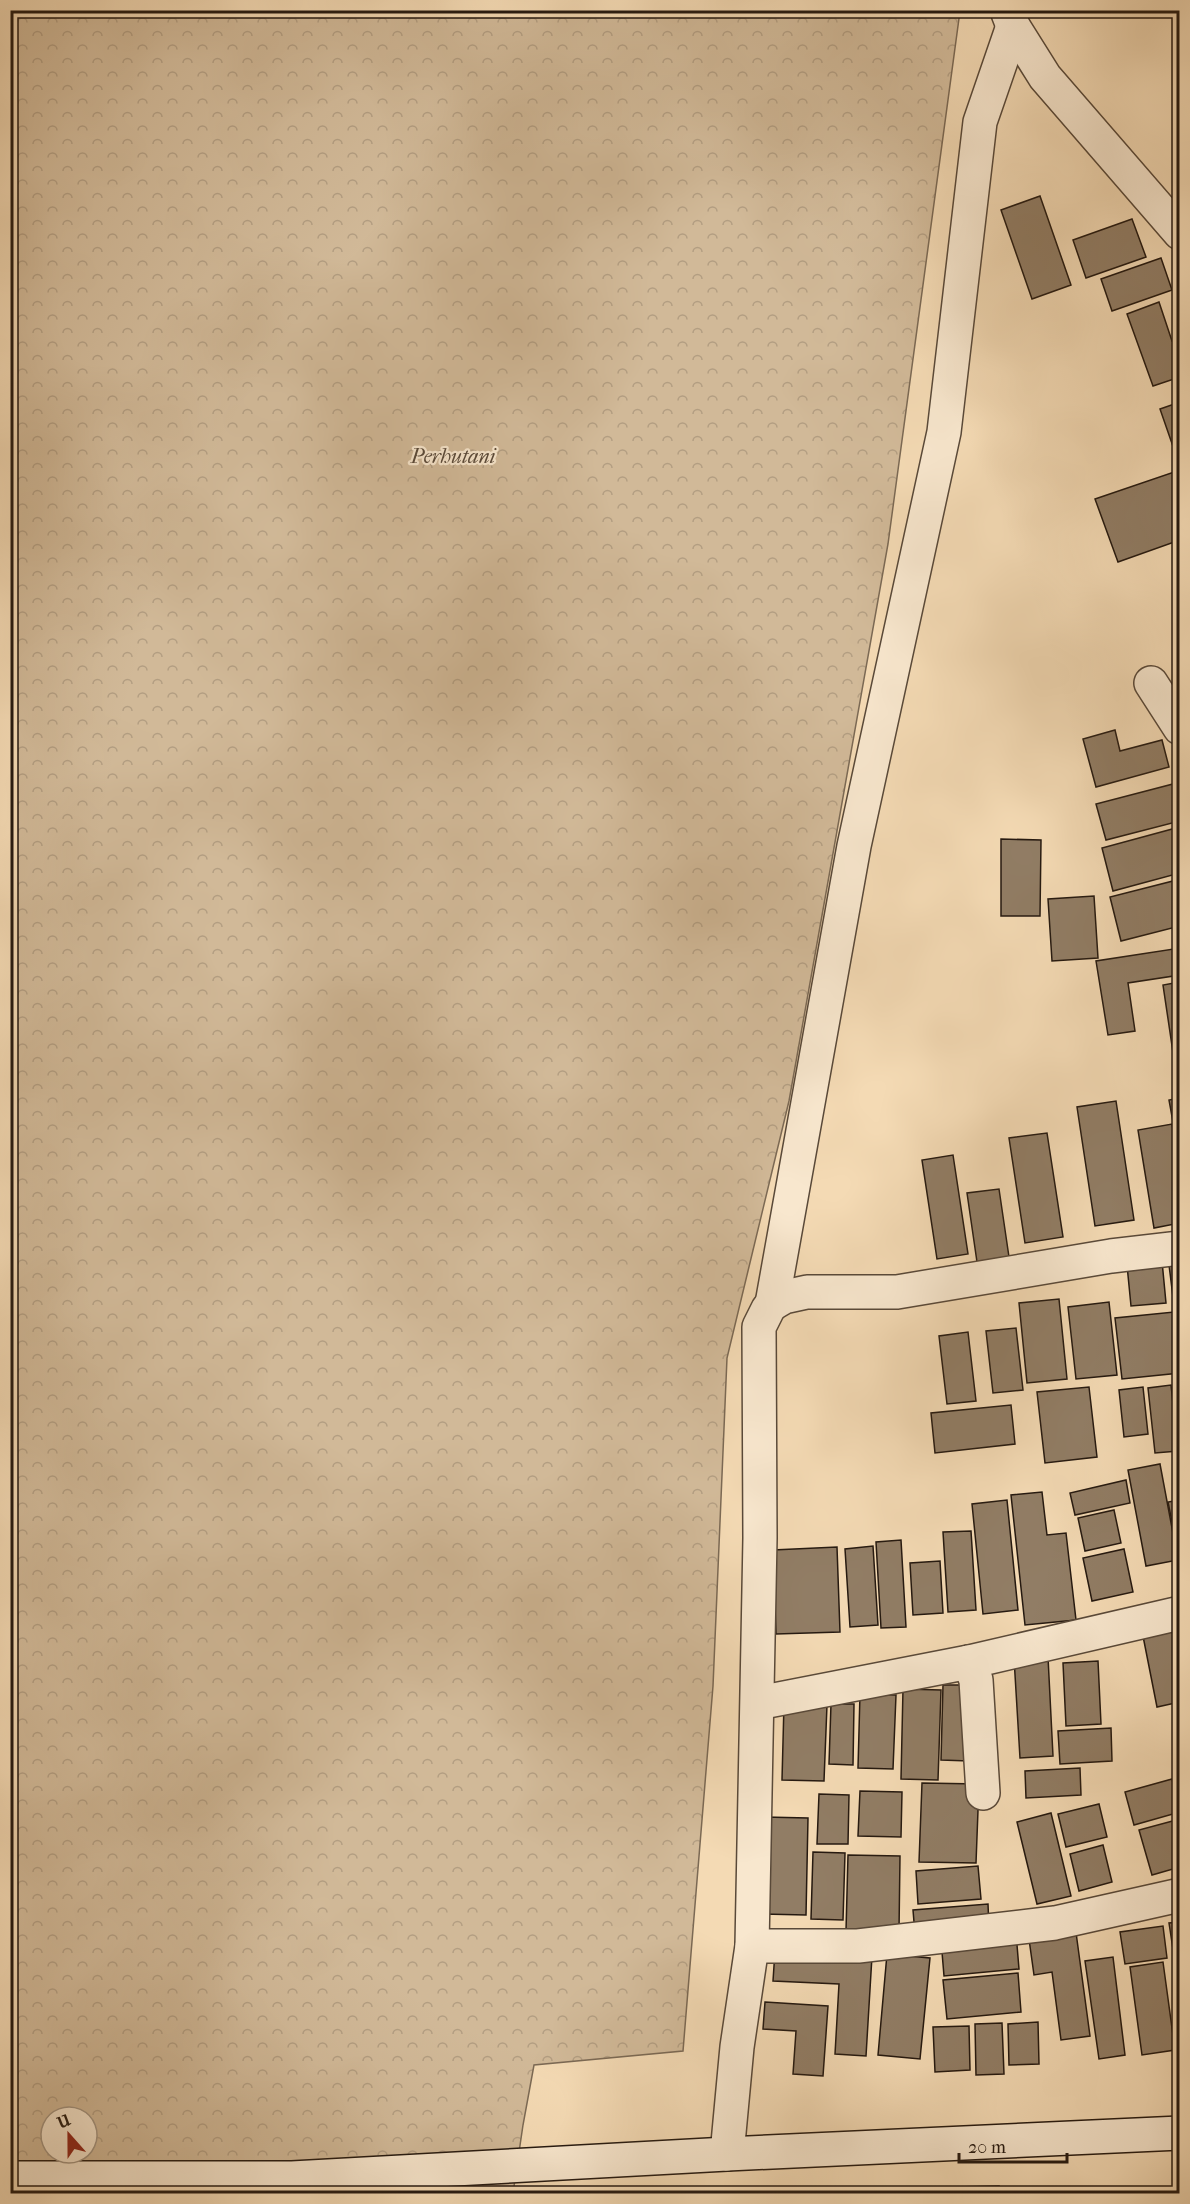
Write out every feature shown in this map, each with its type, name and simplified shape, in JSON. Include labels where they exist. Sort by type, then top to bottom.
[{"type":"street","points":[[1010,18],[1045,77],[1179,232]]},
{"type":"street","points":[[772,1304],[854,846],[944,432],[980,122],[1010,18]]},
{"type":"street","points":[[1151,683],[1179,728]]},
{"type":"street","points":[[726,2154],[737,2047],[752,1946],[760,1538],[759,1327],[768,1309],[784,1297],[807,1292],[897,1293],[1111,1257],[1179,1248]]},
{"type":"street","points":[[758,1704],[969,1662],[1179,1613]]},
{"type":"street","points":[[969,1662],[976,1680],[983,1793]]},
{"type":"street","points":[[752,1946],[858,1946],[1044,1924],[1179,1894]]},
{"type":"street","points":[[10,2178],[292,2178],[726,2154],[1179,2133]]},
{"type":"green space","name":"Perhutani","points":[[11,11],[960,11],[888,544],[789,1101],[727,1358],[713,1686],[683,2051],[534,2065],[513,2193],[11,2194]]},
{"type":"building","points":[[1040,196],[1071,285],[1032,299],[1001,210]]},
{"type":"building","points":[[1132,219],[1146,257],[1086,278],[1073,240]]},
{"type":"building","points":[[1161,258],[1172,290],[1112,311],[1101,279]]},
{"type":"building","points":[[1159,302],[1172,341],[1180,339],[1180,377],[1153,386],[1127,314]]},
{"type":"building","points":[[1180,402],[1180,454],[1176,455],[1160,409]]},
{"type":"building","points":[[1180,470],[1180,540],[1118,562],[1095,499]]},
{"type":"building","points":[[1115,730],[1120,751],[1162,740],[1169,767],[1096,787],[1083,739]]},
{"type":"building","points":[[1173,784],[1180,810],[1180,821],[1106,840],[1096,804]]},
{"type":"building","points":[[1176,828],[1180,843],[1180,873],[1113,891],[1102,848]]},
{"type":"building","points":[[1001,839],[1041,840],[1040,916],[1001,916]]},
{"type":"building","points":[[1177,880],[1180,888],[1180,926],[1121,941],[1110,897]]},
{"type":"building","points":[[1094,896],[1098,958],[1052,961],[1048,899]]},
{"type":"building","points":[[1180,948],[1180,975],[1128,983],[1135,1031],[1108,1035],[1096,961]]},
{"type":"building","points":[[1180,982],[1180,1065],[1175,1066],[1163,985]]},
{"type":"building","points":[[1180,1098],[1180,1132],[1175,1133],[1169,1100]]},
{"type":"building","points":[[1116,1101],[1134,1220],[1095,1226],[1077,1107]]},
{"type":"building","points":[[1172,1124],[1180,1173],[1180,1223],[1154,1228],[1138,1130]]},
{"type":"building","points":[[1047,1133],[1063,1237],[1025,1243],[1009,1138]]},
{"type":"building","points":[[953,1155],[968,1254],[937,1259],[922,1160]]},
{"type":"building","points":[[999,1189],[1009,1257],[977,1262],[967,1193]]},
{"type":"building","points":[[1180,1255],[1180,1296],[1173,1297],[1168,1257]]},
{"type":"building","points":[[1162,1261],[1166,1303],[1131,1306],[1127,1265]]},
{"type":"building","points":[[1059,1299],[1067,1379],[1027,1383],[1019,1303]]},
{"type":"building","points":[[1109,1302],[1117,1375],[1076,1379],[1068,1307]]},
{"type":"building","points":[[1174,1312],[1180,1373],[1122,1379],[1115,1318]]},
{"type":"building","points":[[1016,1328],[1023,1390],[993,1393],[986,1331]]},
{"type":"building","points":[[968,1332],[976,1401],[947,1404],[939,1336]]},
{"type":"building","points":[[1171,1385],[1178,1451],[1155,1453],[1148,1388]]},
{"type":"building","points":[[1089,1387],[1097,1457],[1045,1463],[1037,1392]]},
{"type":"building","points":[[1143,1387],[1148,1434],[1124,1437],[1119,1390]]},
{"type":"building","points":[[1011,1405],[1015,1444],[935,1453],[931,1413]]},
{"type":"building","points":[[1160,1464],[1178,1560],[1146,1566],[1128,1470]]},
{"type":"building","points":[[1126,1480],[1130,1503],[1075,1515],[1070,1493]]},
{"type":"building","points":[[1042,1492],[1047,1535],[1066,1533],[1076,1620],[1025,1625],[1011,1495]]},
{"type":"building","points":[[1007,1500],[1018,1610],[983,1614],[972,1504]]},
{"type":"building","points":[[1180,1500],[1180,1557],[1179,1557],[1168,1502]]},
{"type":"building","points":[[1114,1510],[1121,1543],[1085,1551],[1078,1518]]},
{"type":"building","points":[[971,1531],[976,1610],[948,1612],[943,1532]]},
{"type":"building","points":[[901,1540],[906,1627],[881,1628],[876,1542]]},
{"type":"building","points":[[873,1546],[878,1625],[850,1627],[845,1549]]},
{"type":"building","points":[[837,1547],[840,1632],[776,1634],[773,1550]]},
{"type":"building","points":[[1124,1549],[1133,1592],[1092,1601],[1083,1558]]},
{"type":"building","points":[[940,1561],[943,1613],[913,1615],[910,1563]]},
{"type":"building","points":[[1180,1623],[1180,1702],[1157,1707],[1142,1631]]},
{"type":"building","points":[[1048,1657],[1053,1756],[1020,1758],[1014,1658]]},
{"type":"building","points":[[1098,1661],[1101,1724],[1066,1726],[1063,1663]]},
{"type":"building","points":[[943,1685],[972,1685],[969,1761],[941,1760]]},
{"type":"building","points":[[903,1689],[941,1690],[938,1780],[901,1779]]},
{"type":"building","points":[[860,1694],[896,1695],[893,1769],[858,1768]]},
{"type":"building","points":[[784,1704],[827,1705],[824,1781],[782,1780]]},
{"type":"building","points":[[831,1704],[854,1704],[853,1765],[829,1764]]},
{"type":"building","points":[[1111,1728],[1112,1761],[1060,1764],[1058,1731]]},
{"type":"building","points":[[1080,1768],[1081,1795],[1026,1798],[1025,1771]]},
{"type":"building","points":[[1172,1779],[1180,1812],[1134,1825],[1125,1792]]},
{"type":"building","points":[[922,1783],[979,1784],[976,1863],[919,1862]]},
{"type":"building","points":[[860,1791],[902,1792],[901,1837],[858,1836]]},
{"type":"building","points":[[819,1794],[849,1795],[848,1844],[817,1844]]},
{"type":"building","points":[[1099,1804],[1107,1837],[1066,1847],[1058,1814]]},
{"type":"building","points":[[1051,1813],[1071,1896],[1037,1904],[1017,1822]]},
{"type":"building","points":[[764,1817],[808,1818],[806,1915],[761,1914]]},
{"type":"building","points":[[1180,1819],[1180,1867],[1152,1875],[1139,1830]]},
{"type":"building","points":[[1103,1845],[1112,1882],[1079,1891],[1070,1854]]},
{"type":"building","points":[[813,1852],[845,1853],[843,1920],[811,1919]]},
{"type":"building","points":[[848,1855],[900,1856],[899,1931],[846,1931]]},
{"type":"building","points":[[978,1866],[981,1899],[918,1904],[916,1871]]},
{"type":"building","points":[[988,1904],[989,1928],[915,1934],[913,1910]]},
{"type":"building","points":[[1180,1922],[1180,1955],[1174,1956],[1169,1923]]},
{"type":"building","points":[[1075,1925],[1090,2036],[1061,2040],[1052,1972],[1034,1975],[1028,1932]]},
{"type":"building","points":[[1163,1926],[1167,1958],[1125,1964],[1120,1932]]},
{"type":"building","points":[[1016,1933],[1019,1969],[944,1976],[941,1940]]},
{"type":"building","points":[[775,1951],[872,1956],[866,2056],[835,2054],[839,1984],[773,1981]]},
{"type":"building","points":[[887,1954],[930,1958],[920,2059],[878,2055]]},
{"type":"building","points":[[1113,1957],[1125,2055],[1099,2059],[1085,1961]]},
{"type":"building","points":[[1163,1962],[1175,2050],[1142,2055],[1130,1967]]},
{"type":"building","points":[[1174,1964],[1180,1964],[1180,2002]]},
{"type":"building","points":[[1018,1973],[1021,2012],[947,2019],[943,1980]]},
{"type":"building","points":[[765,2002],[828,2006],[823,2076],[793,2074],[796,2031],[763,2029]]},
{"type":"building","points":[[1038,2022],[1039,2064],[1009,2065],[1008,2024]]},
{"type":"building","points":[[1002,2023],[1004,2074],[976,2075],[975,2024]]},
{"type":"building","points":[[969,2026],[970,2070],[935,2072],[933,2027]]},
{"type":"building","points":[[999,2186],[999,2194],[955,2194],[955,2187]]}]
